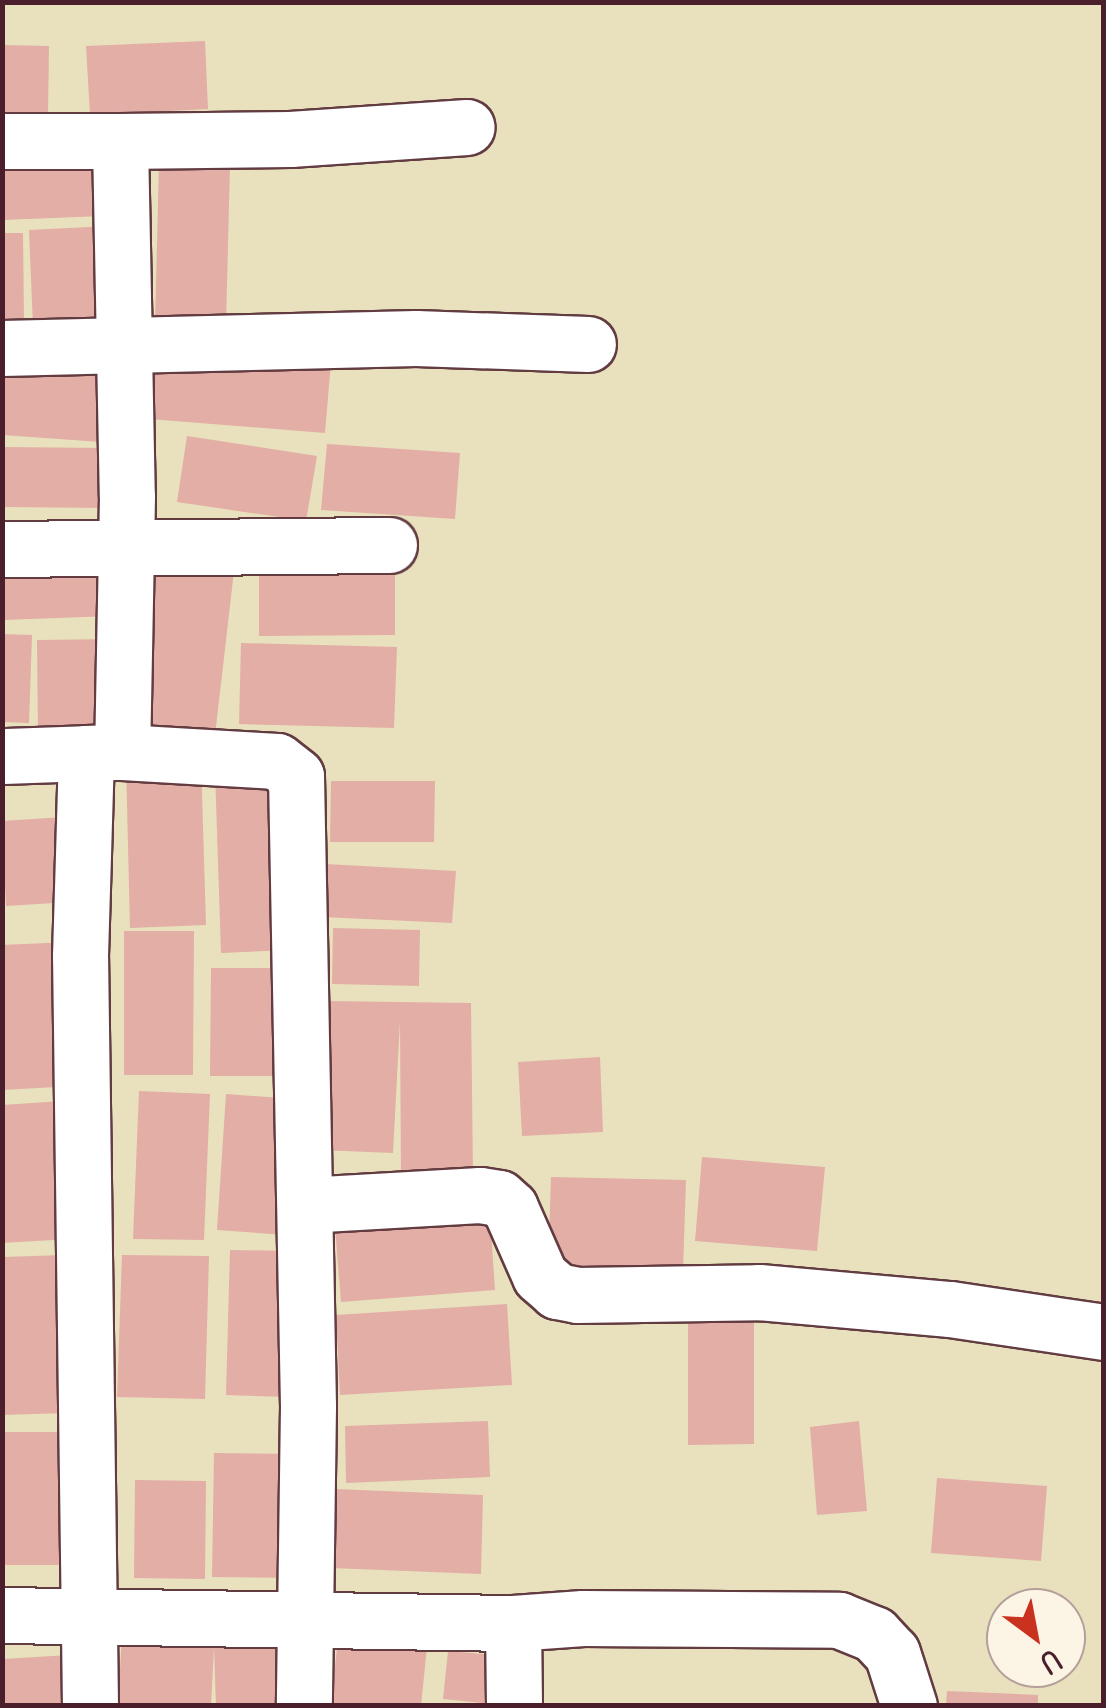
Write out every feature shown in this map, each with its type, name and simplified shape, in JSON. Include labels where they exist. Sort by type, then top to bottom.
[{"type":"street","points":[[2,141],[290,139],[466,128]]},
{"type":"street","points":[[90,1706],[80,956],[127,550],[120,141]]},
{"type":"street","points":[[2,348],[416,338],[588,344]]},
{"type":"street","points":[[2,549],[389,545]]},
{"type":"street","points":[[2,756],[104,753],[277,760],[296,776],[305,1206],[304,1706]]},
{"type":"street","points":[[305,1206],[480,1195],[499,1198],[510,1208],[540,1276],[557,1291],[759,1292],[950,1309],[1104,1332]]},
{"type":"street","points":[[2,1615],[513,1622],[840,1620],[874,1634],[892,1653],[909,1706]]},
{"type":"street","points":[[513,1622],[514,1706]]},
{"type":"building","points":[[205,41],[208,109],[90,115],[86,46]]},
{"type":"building","points":[[2,45],[49,46],[48,116],[2,116]]},
{"type":"building","points":[[101,149],[103,216],[2,220],[2,153]]},
{"type":"building","points":[[159,163],[230,165],[226,325],[155,324]]},
{"type":"building","points":[[109,226],[113,324],[33,327],[29,230]]},
{"type":"building","points":[[2,233],[23,233],[24,322],[2,322]]},
{"type":"building","points":[[155,347],[331,362],[325,433],[149,419]]},
{"type":"building","points":[[2,363],[106,370],[101,442],[2,435]]},
{"type":"building","points":[[187,436],[317,456],[306,521],[177,502]]},
{"type":"building","points":[[327,444],[460,453],[455,519],[321,510]]},
{"type":"building","points":[[2,447],[109,448],[108,508],[2,507]]},
{"type":"building","points":[[112,559],[113,616],[2,620],[2,563]]},
{"type":"building","points":[[155,563],[234,571],[214,744],[134,735]]},
{"type":"building","points":[[395,567],[395,635],[259,636],[259,569]]},
{"type":"building","points":[[2,634],[32,635],[29,723],[2,722]]},
{"type":"building","points":[[117,639],[117,736],[38,737],[37,640]]},
{"type":"building","points":[[241,643],[397,647],[394,728],[239,724]]},
{"type":"building","points":[[201,760],[206,925],[130,928],[126,763]]},
{"type":"building","points":[[281,769],[287,950],[221,953],[215,771]]},
{"type":"building","points":[[331,781],[435,781],[434,842],[330,842]]},
{"type":"building","points":[[64,817],[70,902],[6,906],[2,821]]},
{"type":"building","points":[[325,864],[456,871],[452,923],[322,917]]},
{"type":"building","points":[[333,928],[420,930],[419,986],[332,984]]},
{"type":"building","points":[[124,931],[194,931],[193,1075],[124,1075]]},
{"type":"building","points":[[69,942],[75,1086],[2,1090],[2,945]]},
{"type":"building","points":[[211,968],[289,968],[287,1076],[210,1076]]},
{"type":"building","points":[[326,1001],[471,1003],[473,1175],[401,1176],[400,1021],[393,1153],[319,1150]]},
{"type":"building","points":[[600,1057],[603,1132],[522,1136],[518,1062]]},
{"type":"building","points":[[139,1091],[210,1094],[204,1240],[133,1239]]},
{"type":"building","points":[[226,1094],[295,1099],[285,1235],[217,1230]]},
{"type":"building","points":[[62,1101],[71,1239],[2,1243],[2,1105]]},
{"type":"building","points":[[702,1157],[825,1167],[817,1251],[695,1241]]},
{"type":"building","points":[[551,1177],[686,1180],[683,1270],[548,1266]]},
{"type":"building","points":[[489,1202],[495,1290],[341,1302],[334,1215]]},
{"type":"building","points":[[230,1250],[295,1251],[290,1397],[226,1395]]},
{"type":"building","points":[[64,1255],[67,1413],[2,1415],[2,1257]]},
{"type":"building","points":[[122,1255],[209,1256],[205,1399],[117,1397]]},
{"type":"building","points":[[507,1304],[512,1385],[340,1395],[336,1315]]},
{"type":"building","points":[[754,1322],[754,1444],[688,1445],[688,1323]]},
{"type":"building","points":[[488,1421],[490,1477],[346,1483],[345,1426]]},
{"type":"building","points":[[859,1421],[867,1511],[817,1515],[810,1427]]},
{"type":"building","points":[[4,1432],[69,1432],[70,1565],[4,1565]]},
{"type":"building","points":[[214,1453],[299,1454],[297,1578],[212,1577]]},
{"type":"building","points":[[937,1478],[1047,1486],[1041,1561],[931,1553]]},
{"type":"building","points":[[135,1480],[206,1481],[205,1579],[134,1578]]},
{"type":"building","points":[[335,1489],[483,1495],[481,1574],[331,1568]]},
{"type":"building","points":[[339,1629],[428,1637],[421,1706],[331,1706]]},
{"type":"building","points":[[122,1634],[291,1635],[293,1706],[216,1706],[214,1647],[211,1706],[118,1706]]},
{"type":"building","points":[[448,1651],[507,1656],[502,1705],[443,1699]]},
{"type":"building","points":[[69,1655],[71,1706],[5,1706],[3,1659]]},
{"type":"building","points":[[947,1691],[1038,1695],[1038,1706],[946,1706]]}]
